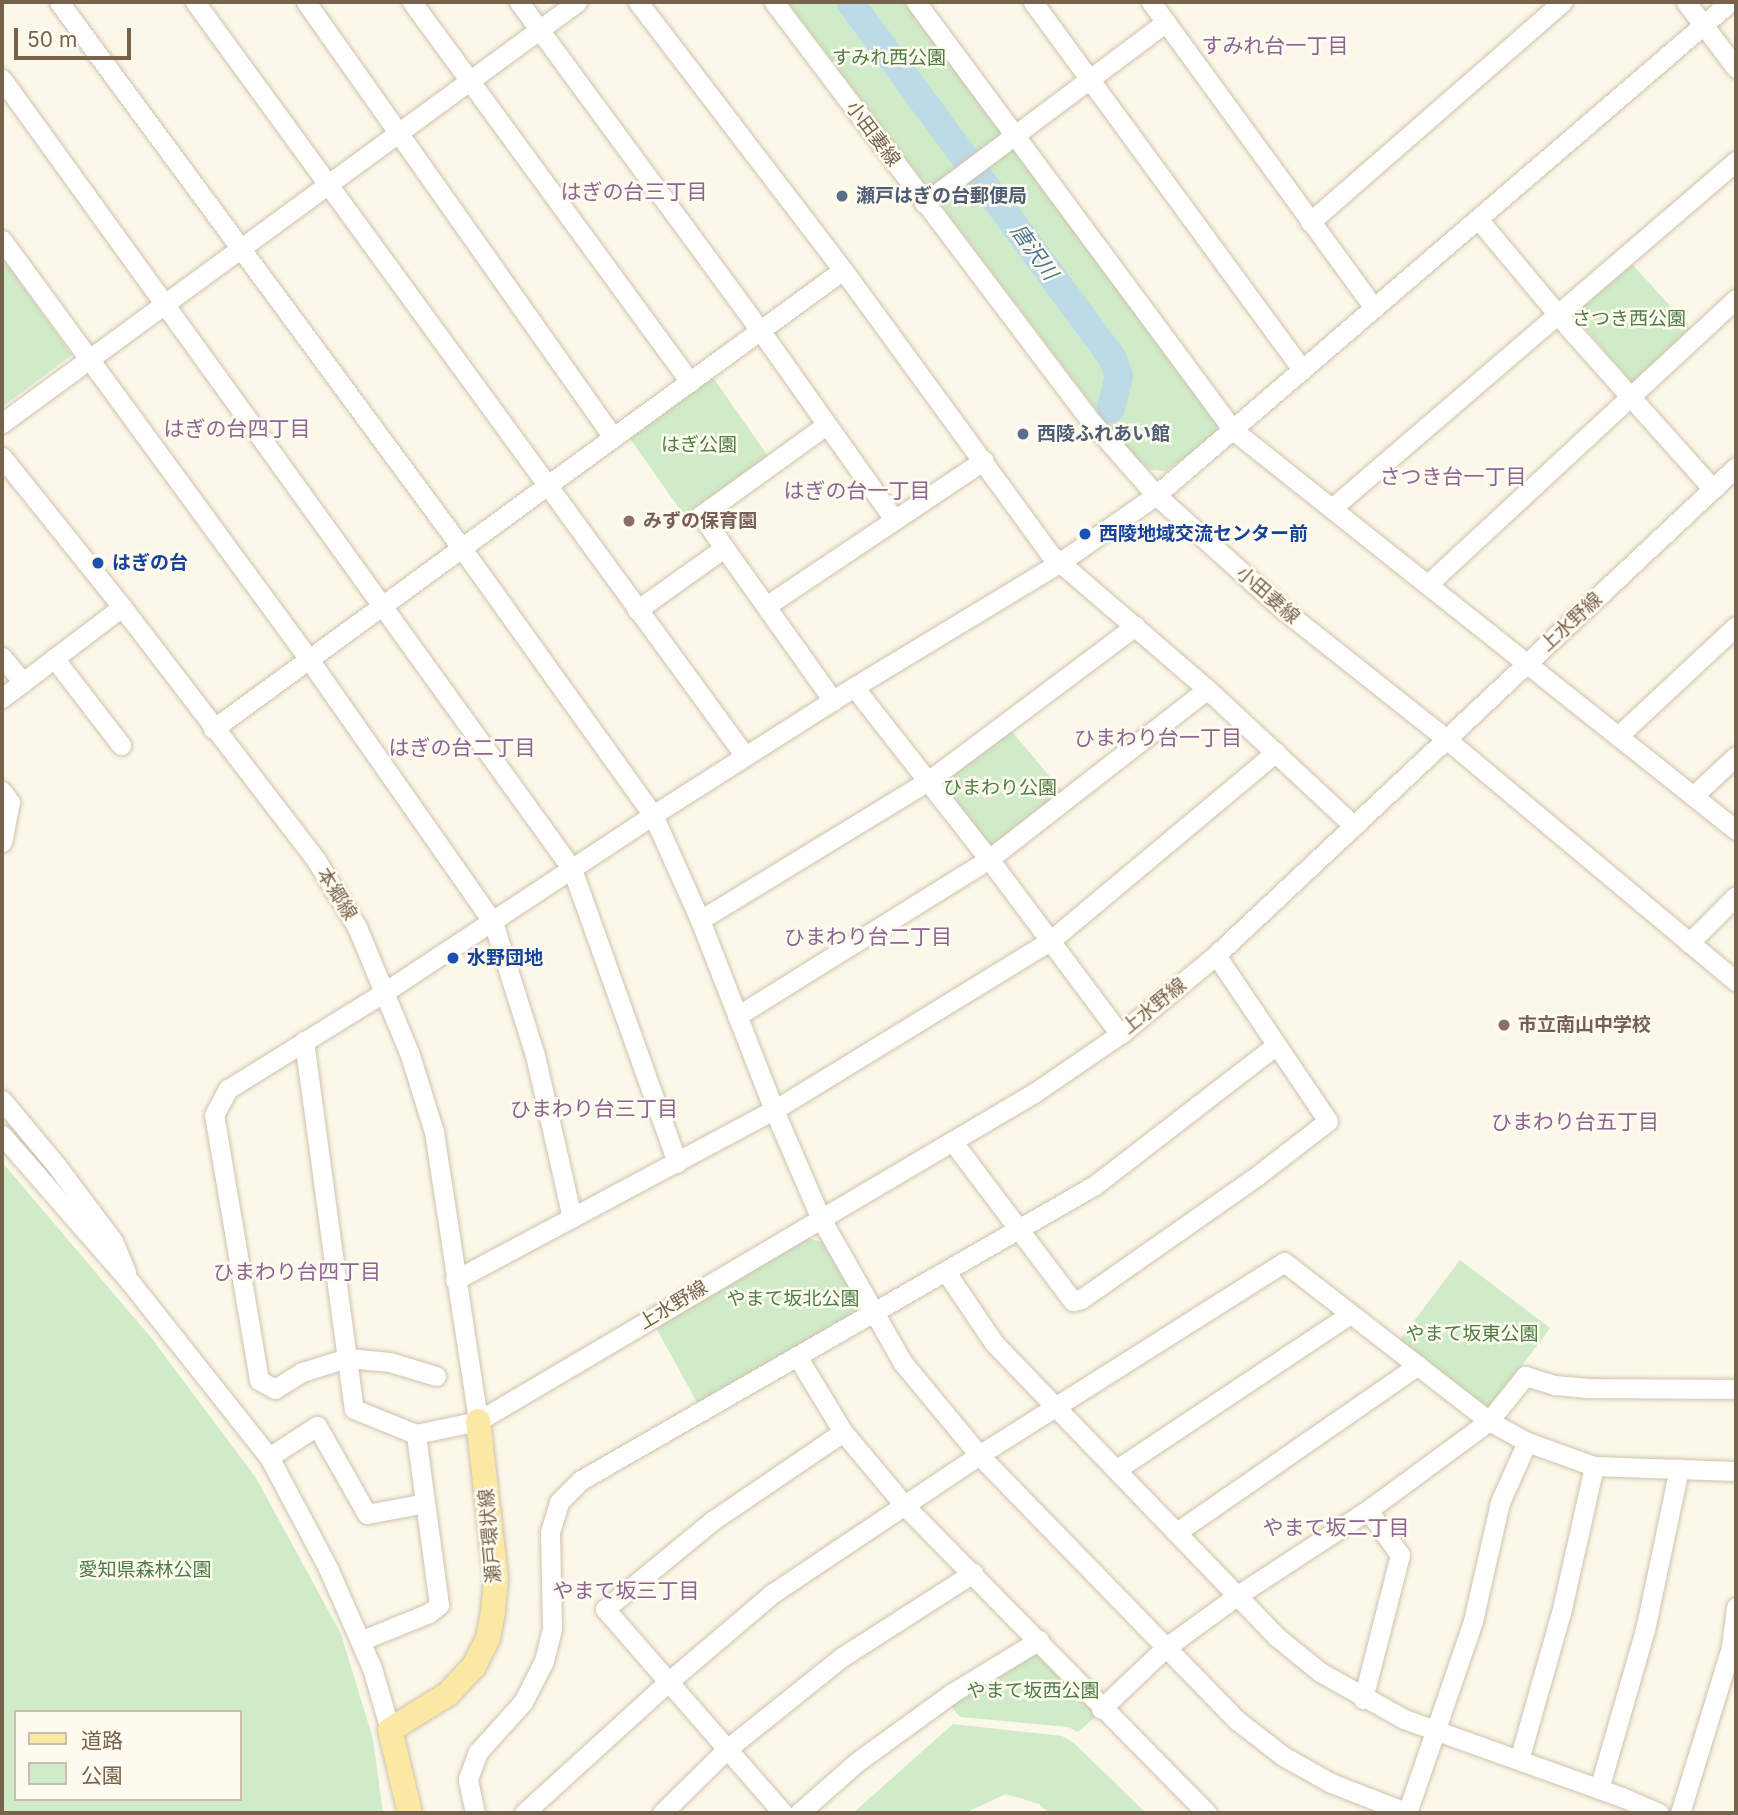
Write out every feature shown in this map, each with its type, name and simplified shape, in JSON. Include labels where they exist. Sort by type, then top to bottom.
[{"type":"main road","name":"瀬戸環状線","points":[[390,1730],[449,1694],[474,1665],[488,1638],[496,1578],[478,1421]]},
{"type":"main road","points":[[390,1730],[410,1813]]},
{"type":"street","points":[[60,2],[461,547],[653,815],[700,920],[774,1110],[820,1217],[902,1363],[979,1455],[1238,1721],[1283,1756],[1331,1783],[1407,1813],[1473,1621],[1500,1503],[1527,1442]]},
{"type":"street","points":[[195,2],[745,756]]},
{"type":"street","points":[[306,2],[613,437]]},
{"type":"street","points":[[412,2],[690,382]]},
{"type":"street","points":[[519,2],[760,330],[894,519]]},
{"type":"street","points":[[2,423],[240,245],[577,2]]},
{"type":"street","points":[[638,2],[843,270],[1059,563],[1207,689],[1354,826]]},
{"type":"street","name":"小田妻線","points":[[774,2],[1089,419],[1156,495],[1284,611],[1445,738],[1736,981]]},
{"type":"street","points":[[916,2],[1233,430],[1736,830]]},
{"type":"street","points":[[1033,2],[1302,370]]},
{"type":"street","points":[[1151,2],[1374,308]]},
{"type":"street","points":[[1310,222],[1562,2]]},
{"type":"street","points":[[1686,2],[1736,68]]},
{"type":"street","points":[[436,1376],[390,1362],[347,1358],[302,1372],[275,1389],[259,1380],[214,1115],[228,1089],[386,991],[653,815],[854,687],[1059,563],[1156,495],[1730,2]]},
{"type":"street","points":[[924,203],[1166,22]]},
{"type":"street","points":[[2,79],[572,869],[677,1163]]},
{"type":"street","points":[[1332,508],[1736,162]]},
{"type":"street","points":[[1478,219],[1631,398],[1713,489]]},
{"type":"street","points":[[2,240],[308,658],[493,922],[535,1055],[572,1218]]},
{"type":"street","points":[[213,729],[843,270]]},
{"type":"street","points":[[1428,584],[1736,299]]},
{"type":"street","points":[[826,425],[701,515],[833,701]]},
{"type":"street","name":"本郷線","points":[[2,457],[122,607],[316,860],[357,927],[386,991],[434,1132],[478,1421]]},
{"type":"street","points":[[766,606],[984,460]]},
{"type":"street","name":"上水野線","points":[[416,1434],[478,1421],[820,1217],[953,1142],[1034,1093],[1120,1034],[1216,955],[1736,467]]},
{"type":"street","points":[[638,610],[724,548]]},
{"type":"street","points":[[2,698],[122,607]]},
{"type":"street","points":[[700,920],[929,781],[1135,626]]},
{"type":"street","points":[[1618,736],[1736,626]]},
{"type":"street","points":[[2,657],[23,682]]},
{"type":"street","points":[[54,658],[121,746]]},
{"type":"street","points":[[854,687],[989,859],[1120,1034]]},
{"type":"street","points":[[737,1016],[989,859],[1207,689]]},
{"type":"street","points":[[455,1280],[774,1110],[1051,940],[1276,752]]},
{"type":"street","points":[[1693,796],[1736,756]]},
{"type":"street","points":[[2,790],[10,802],[2,842]]},
{"type":"street","points":[[1689,943],[1736,896]]},
{"type":"street","points":[[953,1142],[1073,1301],[1081,1299],[1258,1175],[1328,1121],[1216,955]]},
{"type":"street","points":[[304,1041],[354,1409],[416,1434],[439,1605],[429,1613],[360,1641]]},
{"type":"street","points":[[475,1813],[468,1779],[478,1752],[523,1702],[544,1661],[552,1628],[550,1532],[559,1502],[582,1480],[1095,1185],[1276,1045]]},
{"type":"street","points":[[2,1100],[56,1165],[113,1241],[131,1283]]},
{"type":"street","points":[[2,1135],[131,1283],[269,1457],[323,1557],[360,1641],[390,1730]]},
{"type":"street","points":[[524,1813],[668,1682],[773,1593],[979,1455],[1284,1262],[1489,1421],[1527,1442],[1594,1466],[1736,1471]]},
{"type":"street","points":[[946,1272],[994,1343],[1277,1637],[1320,1672],[1363,1699],[1437,1732],[1659,1813]]},
{"type":"street","points":[[1117,1469],[1349,1315]]},
{"type":"street","points":[[797,1356],[843,1432],[905,1506],[1039,1640],[1101,1709],[1207,1813]]},
{"type":"street","points":[[1177,1532],[1418,1365]]},
{"type":"street","points":[[1101,1709],[1165,1648],[1238,1595],[1368,1510],[1489,1421],[1525,1376],[1554,1385],[1586,1388],[1736,1389]]},
{"type":"street","points":[[269,1457],[317,1426],[368,1514],[425,1503]]},
{"type":"street","points":[[783,1813],[605,1609],[712,1521],[843,1432]]},
{"type":"street","points":[[1519,1760],[1561,1614],[1594,1466]]},
{"type":"street","points":[[1599,1789],[1645,1630],[1679,1469]]},
{"type":"street","points":[[1363,1699],[1400,1555],[1368,1510]]},
{"type":"street","points":[[662,1813],[727,1749],[842,1657],[973,1573]]},
{"type":"street","points":[[1680,1813],[1731,1647],[1736,1607]]},
{"type":"street","points":[[799,1813],[857,1762],[952,1693],[1039,1640]]},
{"type":"green space","name":"すみれ西公園","points":[[787,2],[908,2],[1218,420],[1217,432],[1167,471],[1150,470],[1125,448]]},
{"type":"green space","points":[[2,257],[72,355],[2,407]]},
{"type":"green space","name":"さつき西公園","points":[[1632,264],[1690,328],[1633,384],[1578,320],[1579,310]]},
{"type":"green space","name":"はぎ公園","points":[[712,376],[768,456],[684,515],[628,435]]},
{"type":"green space","name":"ひまわり公園","points":[[1009,728],[1064,793],[995,850],[941,785]]},
{"type":"green space","name":"愛知県森林公園","points":[[2,1162],[153,1340],[256,1478],[341,1634],[373,1739],[383,1813],[2,1813]]},
{"type":"green space","name":"やまて坂北公園","points":[[807,1238],[822,1242],[860,1306],[857,1314],[698,1404],[656,1328]]},
{"type":"green space","name":"やまて坂東公園","points":[[1460,1260],[1550,1328],[1488,1411],[1397,1343]]},
{"type":"green space","name":"やまて坂西公園","points":[[1031,1651],[1043,1652],[1100,1713],[1078,1732],[1068,1727],[960,1717],[950,1705]]},
{"type":"green space","points":[[953,1724],[1062,1736],[1074,1743],[1146,1813],[1049,1813],[1039,1804],[1006,1794],[965,1813],[853,1813]]},
{"type":"waterway","name":"唐沢川","points":[[850,2],[1112,357],[1119,376],[1111,409]]},
{"type":"place","name":"瀬戸はぎの台郵便局","points":[[842,196]]},
{"type":"place","name":"西陵ふれあい館","points":[[1023,434]]},
{"type":"place","name":"みずの保育園","points":[[629,521]]},
{"type":"place","name":"西陵地域交流センター前","points":[[1085,534]]},
{"type":"place","name":"はぎの台","points":[[98,563]]},
{"type":"place","name":"水野団地","points":[[453,958]]},
{"type":"place","name":"市立南山中学校","points":[[1504,1025]]},
{"type":"district","name":"すみれ台一丁目","points":[[1275,46]]},
{"type":"district","name":"はぎの台三丁目","points":[[634,192]]},
{"type":"district","name":"はぎの台四丁目","points":[[237,429]]},
{"type":"district","name":"さつき台一丁目","points":[[1453,477]]},
{"type":"district","name":"はぎの台一丁目","points":[[857,491]]},
{"type":"district","name":"ひまわり台一丁目","points":[[1158,738]]},
{"type":"district","name":"はぎの台二丁目","points":[[462,748]]},
{"type":"district","name":"ひまわり台二丁目","points":[[868,937]]},
{"type":"district","name":"ひまわり台三丁目","points":[[594,1109]]},
{"type":"district","name":"ひまわり台五丁目","points":[[1575,1122]]},
{"type":"district","name":"ひまわり台四丁目","points":[[297,1272]]},
{"type":"district","name":"やまて坂二丁目","points":[[1336,1528]]},
{"type":"district","name":"やまて坂三丁目","points":[[626,1591]]}]
